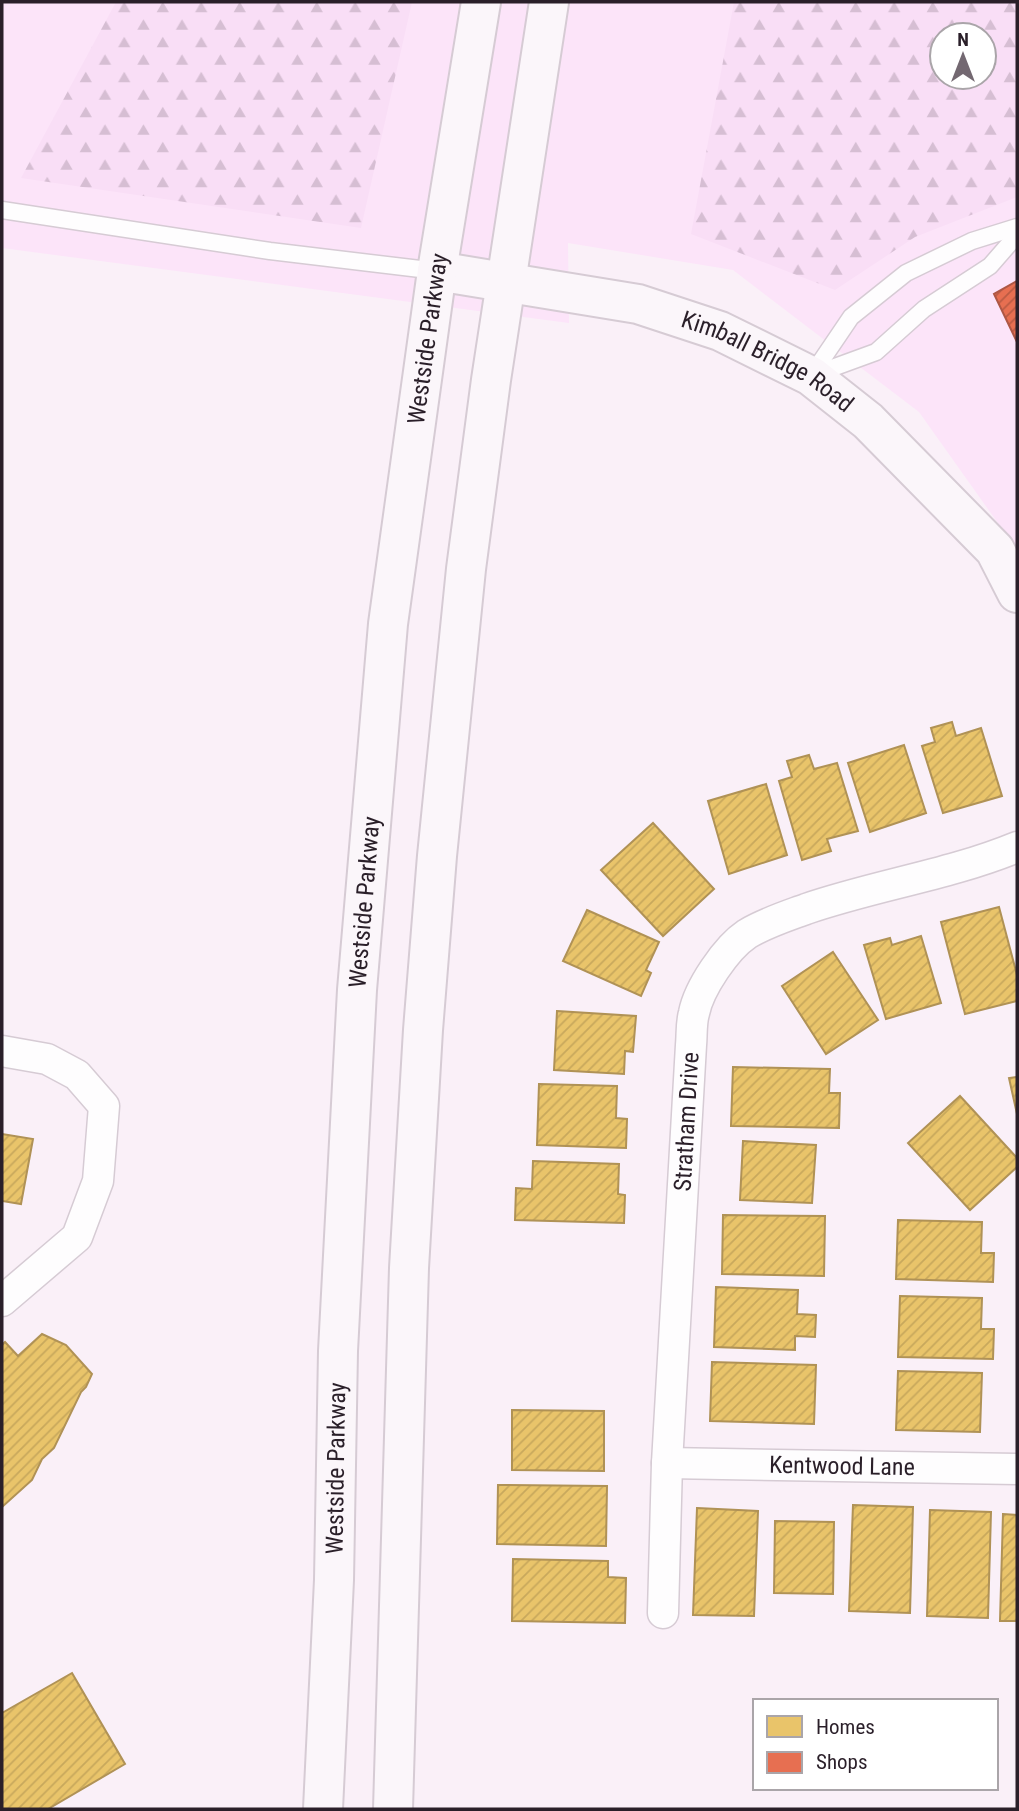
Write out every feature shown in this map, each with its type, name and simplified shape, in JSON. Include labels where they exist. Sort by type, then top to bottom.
[{"type":"main road","name":"Westside Parkway","points":[[323,1809],[334,1580],[338,1351],[357,990],[388,624],[437,271],[481,2]]},
{"type":"main road","points":[[393,1809],[408,1281],[423,1030],[437,856],[463,592],[506,281],[549,2]]},
{"type":"main road","name":"Kimball Bridge Road","points":[[437,271],[638,304],[720,331],[811,376],[868,421],[995,550],[1017,593]]},
{"type":"street","name":"Stratham Drive","points":[[663,1613],[667,1463],[694,1012],[708,981],[723,958],[746,935],[783,918],[839,898],[927,877],[1017,847]]},
{"type":"street","points":[[2,1051],[47,1059],[77,1074],[104,1106],[98,1181],[77,1237],[2,1301]]},
{"type":"street","name":"Kentwood Lane","points":[[667,1463],[1017,1469]]},
{"type":"lane","points":[[2,210],[270,251],[437,271]]},
{"type":"lane","points":[[811,376],[851,317],[906,273],[972,241],[1017,227]]},
{"type":"lane","points":[[811,376],[876,352],[924,309],[990,266],[1017,235]]},
{"type":"shaded area","points":[[2,2],[1017,2],[1017,550],[919,412],[733,270],[568,243],[569,323],[2,248]]},
{"type":"green space","points":[[116,2],[412,2],[361,228],[21,178]]},
{"type":"green space","points":[[734,2],[1017,2],[1017,197],[915,237],[835,290],[691,234]]},
{"type":"building: Homes","points":[[952,722],[956,736],[981,728],[1002,796],[943,813],[922,746],[935,742],[931,728]]},
{"type":"building: Homes","points":[[904,745],[926,813],[870,832],[848,763]]},
{"type":"building: Homes","points":[[809,755],[814,769],[837,763],[858,831],[827,839],[831,851],[802,860],[779,781],[792,777],[787,761]]},
{"type":"building: Homes","points":[[766,784],[787,855],[729,874],[708,801]]},
{"type":"building: Homes","points":[[653,823],[714,889],[663,936],[601,870]]},
{"type":"building: Homes","points":[[999,907],[1017,975],[1017,1001],[965,1014],[941,922]]},
{"type":"building: Homes","points":[[587,910],[659,942],[646,970],[651,973],[641,996],[563,961]]},
{"type":"building: Homes","points":[[921,936],[941,1003],[886,1019],[864,945],[890,938],[892,945]]},
{"type":"building: Homes","points":[[833,952],[878,1020],[826,1054],[782,986]]},
{"type":"building: Homes","points":[[557,1011],[636,1016],[633,1052],[625,1051],[624,1074],[554,1070]]},
{"type":"building: Homes","points":[[733,1067],[830,1069],[829,1093],[840,1093],[839,1128],[731,1126]]},
{"type":"building: Homes","points":[[1017,1077],[1017,1114],[1009,1078]]},
{"type":"building: Homes","points":[[539,1084],[617,1086],[616,1118],[627,1119],[626,1148],[537,1145]]},
{"type":"building: Homes","points":[[960,1096],[1017,1158],[1017,1167],[970,1210],[908,1143]]},
{"type":"building: Homes","points":[[2,1134],[33,1139],[21,1204],[2,1201]]},
{"type":"building: Homes","points":[[743,1141],[816,1145],[812,1203],[740,1200]]},
{"type":"building: Homes","points":[[533,1161],[619,1164],[618,1194],[625,1195],[624,1223],[515,1220],[516,1188],[532,1189]]},
{"type":"building: Homes","points":[[723,1215],[825,1216],[824,1276],[722,1274]]},
{"type":"building: Homes","points":[[898,1220],[982,1222],[981,1253],[994,1253],[993,1282],[896,1279]]},
{"type":"building: Homes","points":[[716,1287],[798,1290],[797,1314],[816,1315],[815,1337],[795,1336],[795,1350],[714,1347]]},
{"type":"building: Homes","points":[[900,1296],[982,1298],[981,1329],[994,1329],[993,1359],[898,1357]]},
{"type":"building: Homes","points":[[42,1334],[66,1345],[92,1374],[54,1448],[42,1459],[32,1480],[2,1507],[2,1345],[5,1342],[18,1356]]},
{"type":"building: Homes","points":[[712,1362],[816,1365],[814,1424],[710,1421]]},
{"type":"building: Homes","points":[[898,1371],[982,1373],[980,1432],[896,1430]]},
{"type":"building: Homes","points":[[512,1410],[604,1411],[604,1471],[512,1470]]},
{"type":"building: Homes","points":[[498,1485],[607,1486],[606,1546],[497,1544]]},
{"type":"building: Homes","points":[[853,1505],[913,1507],[910,1613],[849,1611]]},
{"type":"building: Homes","points":[[697,1508],[758,1511],[754,1616],[693,1615]]},
{"type":"building: Homes","points":[[930,1510],[991,1512],[988,1618],[927,1616]]},
{"type":"building: Homes","points":[[1003,1514],[1017,1515],[1017,1621],[1000,1621]]},
{"type":"building: Homes","points":[[775,1521],[834,1522],[833,1594],[774,1593]]},
{"type":"building: Homes","points":[[513,1559],[608,1561],[608,1577],[626,1578],[625,1623],[512,1621]]},
{"type":"building: Homes","points":[[72,1673],[125,1764],[48,1809],[2,1809],[2,1713]]},
{"type":"building: Shops","points":[[1017,281],[1017,342],[994,294]]}]
